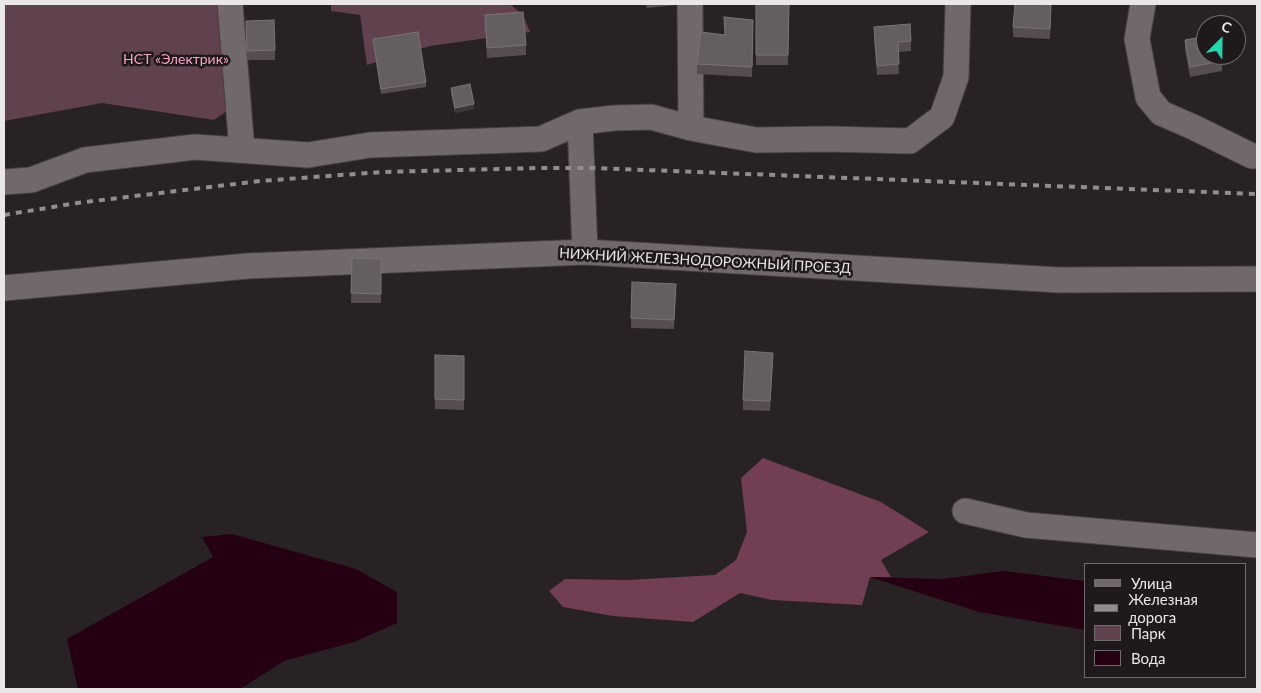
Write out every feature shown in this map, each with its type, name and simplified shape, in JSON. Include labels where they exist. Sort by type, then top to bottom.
[{"type":"street","points":[[230,4],[242,150]]},
{"type":"street","points":[[690,4],[690,128]]},
{"type":"street","points":[[4,182],[31,180],[85,160],[195,147],[308,155],[370,145],[541,139],[580,122],[614,118],[651,117],[690,128],[756,140],[910,141],[942,117],[956,77],[958,4]]},
{"type":"street","points":[[1144,4],[1137,39],[1142,75],[1148,97],[1161,113],[1252,156],[1257,156]]},
{"type":"street","points":[[580,122],[585,252]]},
{"type":"street","name":"НИЖНИЙ ЖЕЛЕЗНОДОРОЖНЫЙ ПРОЕЗД","points":[[4,288],[248,266],[585,252],[1059,280],[1257,278]]},
{"type":"street","points":[[965,511],[1026,526],[1257,545]]},
{"type":"green space","name":"НСТ «Электрик»","points":[[4,4],[229,4],[234,106],[214,120],[102,103],[4,121]]},
{"type":"green space","points":[[331,4],[510,4],[523,15],[530,32],[430,46],[367,65],[360,15],[331,11]]},
{"type":"shaded area","points":[[763,458],[881,502],[929,532],[881,560],[891,577],[870,577],[862,605],[772,600],[740,593],[693,622],[613,616],[563,607],[549,591],[565,579],[628,580],[715,575],[736,560],[747,532],[741,478]]},
{"type":"water","points":[[232,534],[356,569],[397,592],[397,623],[354,642],[284,661],[240,689],[78,689],[67,639],[213,557],[202,537]]},
{"type":"water","points":[[1003,571],[1084,581],[1084,630],[979,612],[870,577],[942,579]]},
{"type":"building","points":[[756,4],[789,4],[788,55],[756,55]]},
{"type":"building","points":[[1015,4],[1051,5],[1050,29],[1013,27]]},
{"type":"building","points":[[523,12],[526,45],[487,48],[485,15]]},
{"type":"building","points":[[724,17],[753,20],[752,67],[697,64],[701,32],[725,35]]},
{"type":"building","points":[[274,20],[275,50],[247,51],[246,21]]},
{"type":"building","points":[[910,24],[911,41],[898,42],[899,64],[877,66],[874,27]]},
{"type":"building","points":[[418,32],[426,82],[381,89],[373,39]]},
{"type":"building","points":[[1196,38],[1196,65],[1201,65],[1190,67],[1185,40]]},
{"type":"building","points":[[470,84],[474,104],[455,108],[451,88]]},
{"type":"building","points":[[352,258],[381,259],[381,294],[351,293]]},
{"type":"building","points":[[632,282],[676,284],[674,320],[631,318]]},
{"type":"building","points":[[745,351],[773,353],[770,401],[743,400]]},
{"type":"building","points":[[435,355],[464,356],[464,400],[435,399]]},
{"type":"railway","points":[[4,215],[77,203],[260,181],[382,172],[539,168],[595,168],[1257,194]]}]
